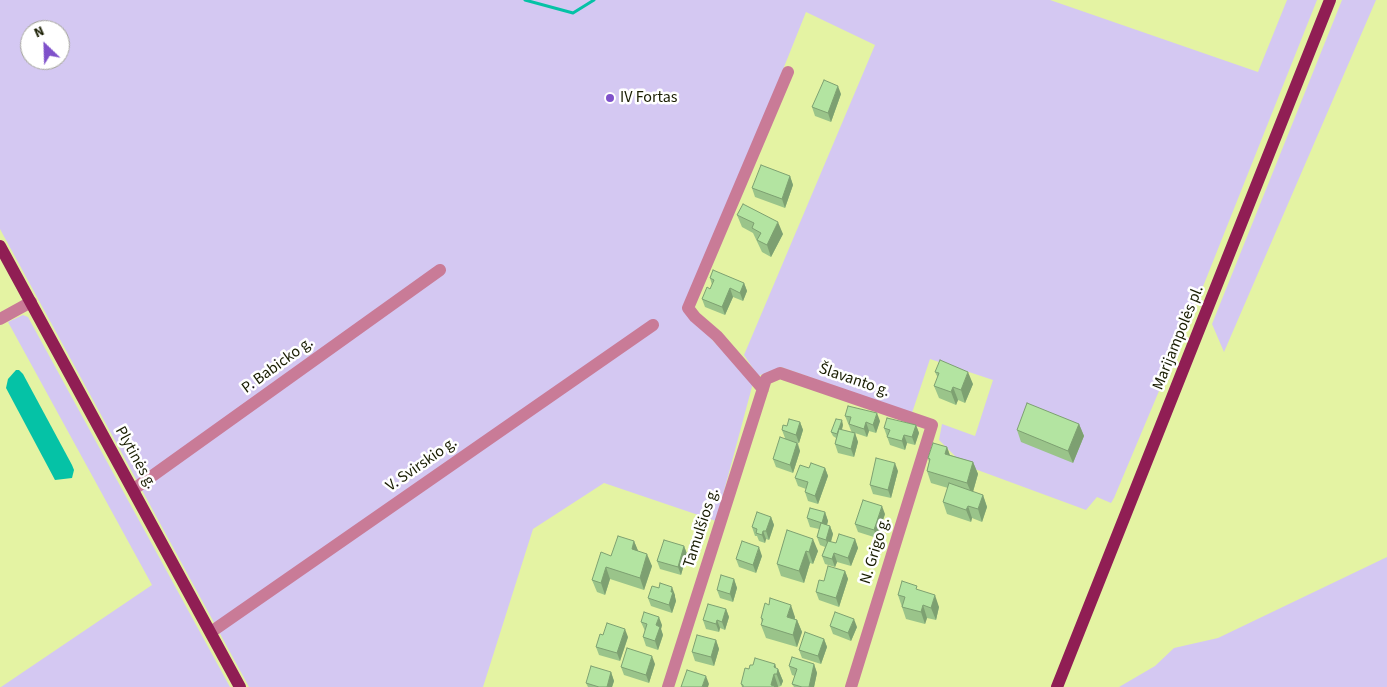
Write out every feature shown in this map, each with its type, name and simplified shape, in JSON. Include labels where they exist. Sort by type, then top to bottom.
[{"type":"main road","name":"Marijampolės pl.","points":[[1057,687],[1330,0]]},
{"type":"main road","name":"Plytinės g.","points":[[0,246],[134,489],[240,687]]},
{"type":"street","points":[[765,384],[688,308],[788,72]]},
{"type":"street","name":"P. Babicko g.","points":[[134,489],[440,270]]},
{"type":"street","points":[[0,319],[31,302]]},
{"type":"street","name":"V. Svirskio g.","points":[[211,632],[653,326]]},
{"type":"street","name":"Šlavanto g.","points":[[765,384],[780,373],[932,424]]},
{"type":"street","name":"Tamulšios g.","points":[[668,687],[765,384]]},
{"type":"street","name":"N. Grigo g.","points":[[852,687],[932,424]]},
{"type":"shaded area","points":[[0,0],[1050,0],[1258,72],[1287,0],[1317,0],[1204,284],[1111,503],[1097,497],[1086,510],[964,465],[939,440],[942,424],[975,436],[993,380],[930,359],[912,413],[781,367],[758,376],[744,355],[875,45],[806,12],[686,312],[753,383],[716,521],[604,483],[533,529],[483,687],[249,687],[0,229]]},
{"type":"shaded area","points":[[1342,0],[1376,0],[1224,352],[1212,324]]},
{"type":"shaded area","points":[[23,315],[28,317],[230,687],[1,687],[152,585],[8,322]]},
{"type":"shaded area","points":[[1387,557],[1387,687],[1119,687],[1155,666],[1174,648],[1218,638]]},
{"type":"water","points":[[16,370],[23,374],[72,465],[74,470],[72,478],[55,480],[6,388],[8,379]]},
{"type":"building","points":[[824,80],[838,86],[828,113],[812,107]]},
{"type":"building","points":[[761,165],[790,176],[782,199],[752,188]]},
{"type":"building","points":[[743,204],[778,222],[767,245],[757,240],[761,233],[752,228],[754,223],[737,215]]},
{"type":"building","points":[[713,270],[744,283],[740,293],[730,288],[722,307],[702,299],[707,287],[710,289],[714,280],[710,278]]},
{"type":"building","points":[[940,360],[968,372],[961,390],[953,387],[951,392],[934,386],[939,373],[935,372]]},
{"type":"building","points":[[1027,403],[1079,424],[1068,451],[1017,430]]},
{"type":"building","points":[[848,406],[877,413],[873,425],[866,422],[864,429],[849,424],[851,417],[845,416]]},
{"type":"building","points":[[887,418],[916,425],[912,437],[904,435],[902,441],[887,437],[890,430],[884,428]]},
{"type":"building","points":[[789,419],[800,422],[796,435],[782,430],[783,425],[787,426]]},
{"type":"building","points":[[836,419],[842,420],[837,434],[831,432]]},
{"type":"building","points":[[839,429],[855,433],[851,449],[835,444]]},
{"type":"building","points":[[780,437],[797,443],[790,465],[773,459]]},
{"type":"building","points":[[933,443],[947,447],[945,454],[973,462],[967,483],[927,471],[930,459],[928,458]]},
{"type":"building","points":[[876,458],[895,463],[888,490],[870,485]]},
{"type":"building","points":[[811,463],[825,468],[815,496],[805,492],[808,482],[795,478],[800,465],[809,468]]},
{"type":"building","points":[[949,483],[983,495],[978,509],[968,506],[966,510],[943,502]]},
{"type":"building","points":[[863,500],[882,506],[874,530],[855,524]]},
{"type":"building","points":[[810,508],[825,512],[822,523],[807,518]]},
{"type":"building","points":[[757,512],[771,517],[766,531],[763,531],[762,535],[756,533],[757,529],[752,527]]},
{"type":"building","points":[[821,523],[830,526],[826,540],[817,537]]},
{"type":"building","points":[[787,530],[813,539],[809,552],[806,551],[799,571],[777,564]]},
{"type":"building","points":[[839,534],[855,539],[848,558],[834,553],[832,559],[822,556],[828,541],[836,543]]},
{"type":"building","points":[[618,536],[634,541],[632,549],[647,554],[640,578],[606,567],[601,583],[592,580],[601,552],[611,556]]},
{"type":"building","points":[[664,540],[684,546],[678,567],[657,561]]},
{"type":"building","points":[[742,541],[759,547],[753,565],[736,559]]},
{"type":"building","points":[[828,566],[845,571],[836,598],[816,592],[819,580],[824,581]]},
{"type":"building","points":[[721,575],[734,579],[730,594],[717,590]]},
{"type":"building","points":[[902,581],[917,586],[916,589],[935,595],[931,608],[923,605],[921,612],[902,607],[905,597],[898,595]]},
{"type":"building","points":[[660,583],[672,587],[671,592],[673,592],[669,605],[648,598],[652,586],[659,588]]},
{"type":"building","points":[[770,598],[791,605],[787,617],[797,620],[793,635],[761,625],[765,603],[769,605]]},
{"type":"building","points":[[708,604],[726,609],[722,622],[717,620],[716,624],[703,620]]},
{"type":"building","points":[[644,612],[659,617],[656,625],[660,627],[655,641],[643,637],[647,624],[641,622]]},
{"type":"building","points":[[835,612],[854,619],[848,633],[830,626]]},
{"type":"building","points":[[607,623],[625,629],[617,653],[596,647],[600,634],[603,635]]},
{"type":"building","points":[[805,632],[824,639],[818,656],[799,650]]},
{"type":"building","points":[[697,635],[716,640],[711,657],[692,652]]},
{"type":"building","points":[[627,648],[652,656],[646,675],[621,667]]},
{"type":"building","points":[[792,657],[814,664],[809,687],[792,684],[797,669],[789,666]]},
{"type":"building","points":[[755,658],[775,664],[774,667],[778,669],[777,674],[774,674],[771,685],[774,687],[743,687],[741,684],[745,668],[749,669],[750,665],[753,665]]},
{"type":"building","points":[[591,666],[611,672],[607,687],[586,683]]},
{"type":"building","points":[[687,670],[706,676],[702,687],[681,687]]},
{"type":"waterway","points":[[525,0],[573,13],[594,0]]},
{"type":"place","name":"IV Fortas","points":[[610,98]]}]
